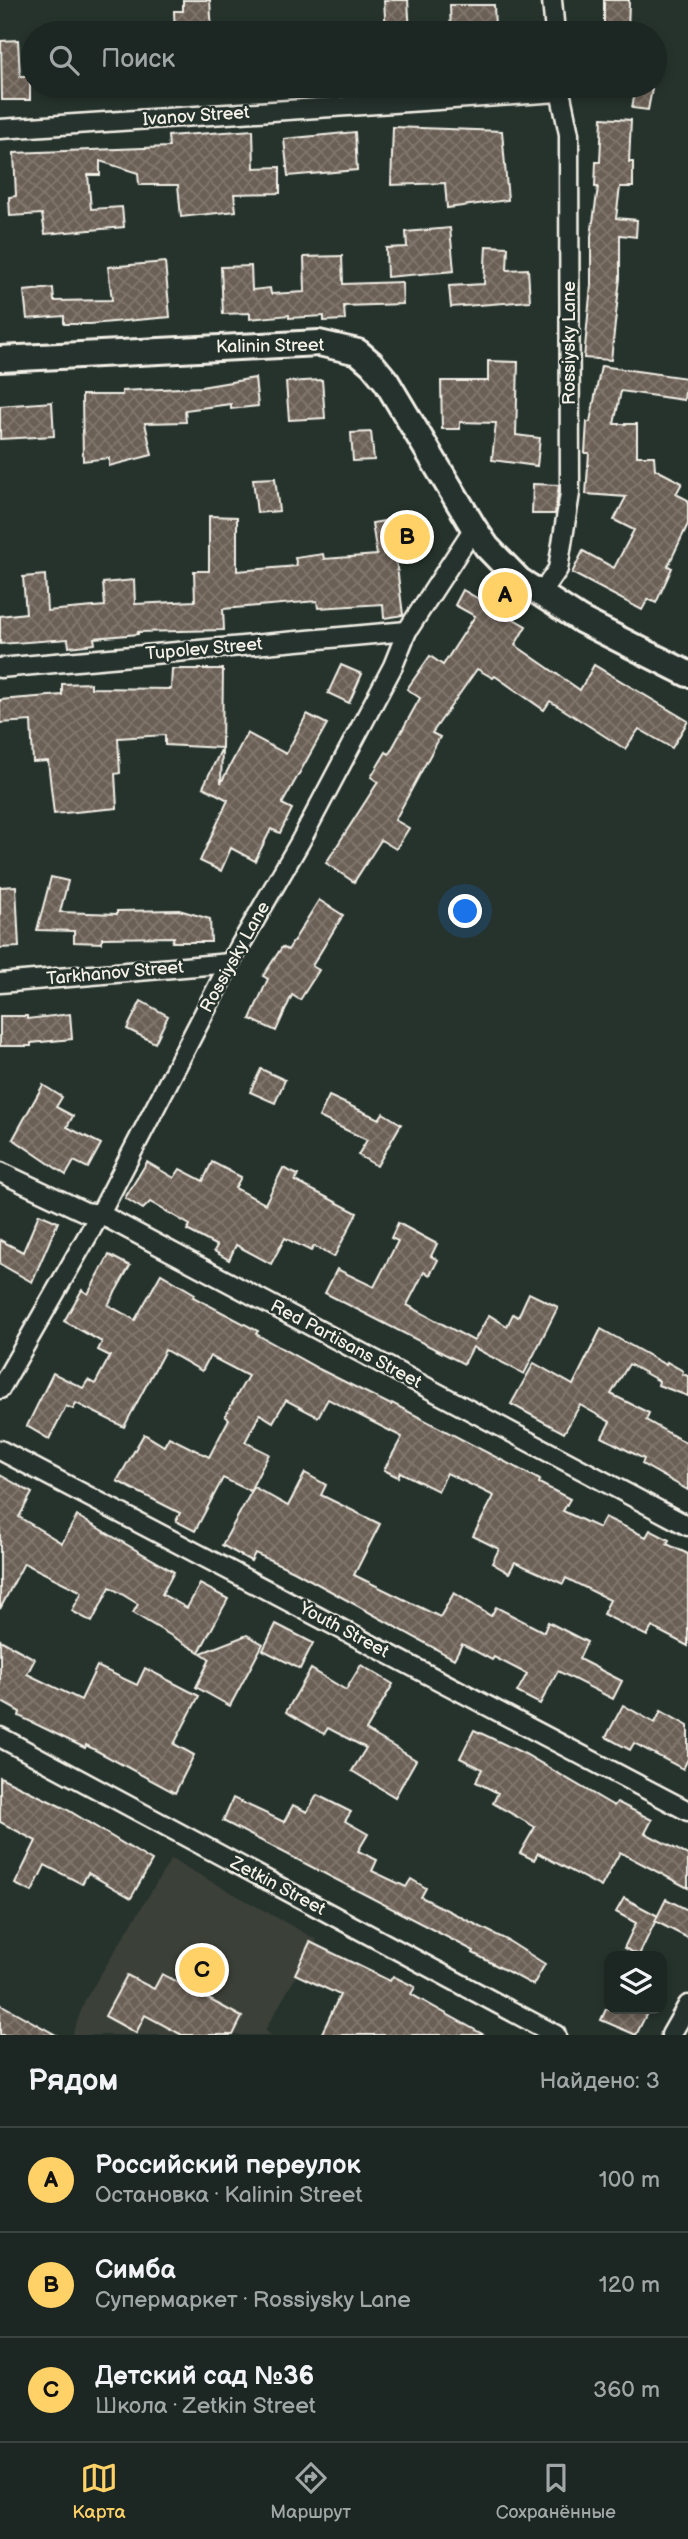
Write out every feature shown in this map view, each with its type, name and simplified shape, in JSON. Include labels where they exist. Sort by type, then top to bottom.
[{"type":"street","points":[[552,0],[554,21]]},
{"type":"street","name":"Ivanov Street","points":[[0,129],[433,98]]},
{"type":"street","name":"Rossiysky Lane","points":[[540,595],[558,569],[570,493],[569,134],[561,98]]},
{"type":"street","name":"Kalinin Street","points":[[0,359],[319,343],[358,352],[386,381],[487,547],[519,580],[581,620],[688,674]]},
{"type":"street","name":"Rossiysky Lane","points":[[0,1389],[100,1214],[230,963],[300,842],[393,666],[407,631],[474,528]]},
{"type":"street","name":"Tupolev Street","points":[[0,668],[407,631]]},
{"type":"street","name":"Tarkhanov Street","points":[[0,983],[230,963]]},
{"type":"street","name":"Red Partisans Street","points":[[0,1172],[85,1212],[100,1214],[688,1526]]},
{"type":"street","name":"Youth Street","points":[[0,1450],[688,1811]]},
{"type":"street","name":"Zetkin Street","points":[[0,1737],[556,2035]]},
{"type":"street","points":[[671,2035],[688,2005]]},
{"type":"shaded area","points":[[171,1859],[317,1940],[265,2030],[271,2035],[72,2035],[85,2000]]},
{"type":"building","points":[[183,0],[210,0],[211,21],[174,21],[174,11],[183,11]]},
{"type":"building","points":[[384,0],[408,0],[409,21],[385,21]]},
{"type":"building","points":[[604,0],[629,0],[628,21],[604,21]]},
{"type":"building","points":[[450,5],[494,5],[495,21],[451,21]]},
{"type":"building","points":[[18,40],[21,98],[30,100],[2,100],[1,41]]},
{"type":"building","points":[[634,98],[650,98],[648,110],[632,108]]},
{"type":"building","points":[[602,118],[631,120],[629,162],[633,162],[633,187],[620,187],[616,218],[637,220],[636,237],[620,235],[620,278],[611,360],[584,358],[591,285],[591,236],[598,187],[595,187],[596,162],[600,162]]},
{"type":"building","points":[[393,127],[502,131],[508,200],[447,208],[445,183],[391,185]]},
{"type":"building","points":[[253,130],[254,168],[280,167],[280,193],[234,194],[236,211],[181,217],[178,185],[139,185],[138,173],[100,161],[100,175],[88,175],[91,209],[122,207],[124,227],[45,234],[42,214],[10,216],[9,197],[16,196],[14,153],[169,147],[168,136]]},
{"type":"building","points":[[355,132],[357,170],[288,176],[284,139]]},
{"type":"building","points":[[450,228],[454,271],[387,277],[386,248],[407,247],[406,232]]},
{"type":"building","points":[[486,246],[508,247],[507,270],[528,269],[530,301],[451,307],[449,286],[484,284]]},
{"type":"building","points":[[342,256],[343,284],[402,282],[403,304],[344,306],[345,320],[324,321],[324,316],[289,318],[289,315],[250,319],[250,313],[223,314],[221,267],[251,266],[252,290],[270,288],[271,294],[305,292],[304,257]]},
{"type":"building","points":[[165,262],[170,317],[90,324],[64,324],[64,316],[27,319],[24,291],[53,288],[54,301],[112,300],[108,267]]},
{"type":"building","points":[[488,361],[518,362],[516,435],[540,438],[537,466],[492,460],[496,423],[460,422],[460,429],[442,429],[441,381],[488,381]]},
{"type":"building","points":[[601,366],[687,378],[684,400],[621,391],[614,424],[637,424],[637,456],[654,456],[655,469],[682,483],[676,494],[688,500],[688,524],[668,566],[672,568],[656,603],[648,599],[642,610],[572,573],[583,551],[614,568],[634,530],[614,520],[626,497],[586,494],[589,453],[585,453],[587,422],[590,422]]},
{"type":"building","points":[[255,378],[258,406],[231,409],[231,404],[185,410],[186,422],[145,423],[152,455],[109,466],[109,458],[83,461],[82,395],[122,395],[122,391],[201,387]]},
{"type":"building","points":[[322,380],[325,418],[289,420],[286,382]]},
{"type":"building","points":[[52,402],[54,436],[0,439],[0,406]]},
{"type":"building","points":[[371,432],[374,460],[353,461],[351,433]]},
{"type":"building","points":[[275,478],[279,511],[257,513],[253,479]]},
{"type":"building","points":[[533,484],[559,485],[555,514],[532,514]]},
{"type":"building","points":[[209,516],[237,517],[237,571],[297,566],[295,558],[323,554],[324,559],[377,555],[372,523],[391,520],[403,615],[384,618],[383,604],[318,608],[317,601],[223,609],[224,630],[138,632],[94,638],[95,644],[69,647],[68,639],[0,644],[0,616],[26,613],[23,577],[45,575],[47,611],[105,606],[103,583],[134,580],[135,604],[195,601],[194,571],[209,571]]},
{"type":"building","points":[[463,590],[526,626],[515,645],[580,690],[594,665],[688,721],[672,748],[639,729],[625,749],[550,701],[544,710],[495,676],[493,678],[477,669],[432,733],[440,737],[395,820],[409,828],[396,849],[381,840],[354,882],[326,863],[378,782],[371,777],[386,752],[389,754],[420,698],[407,689],[430,656],[443,665],[475,616],[455,605]]},
{"type":"building","points":[[341,665],[362,674],[349,703],[328,693]]},
{"type":"building","points":[[172,669],[223,669],[222,748],[165,745],[165,735],[118,738],[120,773],[115,774],[117,808],[54,814],[48,761],[33,762],[31,721],[0,723],[0,700],[62,695],[62,684],[91,683],[91,688],[171,689]]},
{"type":"building","points":[[307,714],[327,724],[282,804],[292,809],[280,833],[271,829],[255,861],[231,848],[221,871],[200,861],[228,800],[203,787],[222,748],[221,783],[247,733],[286,754]]},
{"type":"building","points":[[51,877],[68,881],[60,912],[117,914],[117,911],[179,910],[210,919],[211,942],[172,942],[174,937],[102,938],[102,943],[74,942],[74,931],[37,930]]},
{"type":"building","points":[[16,886],[19,947],[0,948],[0,887]]},
{"type":"building","points":[[319,900],[343,915],[312,966],[319,970],[300,1000],[292,995],[276,1031],[250,1019],[268,979],[263,976],[282,947],[288,950]]},
{"type":"building","points":[[141,1001],[168,1016],[155,1043],[127,1029]]},
{"type":"building","points":[[70,1014],[72,1039],[31,1043],[31,1046],[0,1046],[0,1016],[27,1016],[27,1019]]},
{"type":"building","points":[[261,1069],[285,1080],[275,1103],[250,1092]]},
{"type":"building","points":[[43,1085],[62,1097],[56,1107],[73,1116],[67,1127],[101,1144],[88,1168],[74,1161],[66,1175],[13,1139]]},
{"type":"building","points":[[329,1096],[379,1119],[383,1113],[401,1124],[377,1166],[358,1155],[367,1140],[319,1117]]},
{"type":"building","points":[[147,1162],[174,1178],[180,1169],[203,1181],[212,1162],[241,1177],[235,1188],[265,1204],[283,1168],[298,1175],[295,1181],[357,1213],[334,1257],[314,1246],[311,1251],[285,1238],[271,1264],[236,1245],[229,1260],[214,1251],[217,1246],[187,1230],[190,1225],[150,1202],[143,1209],[125,1198]]},
{"type":"building","points":[[39,1214],[58,1222],[32,1282],[0,1264],[0,1240],[23,1252]]},
{"type":"building","points":[[398,1223],[437,1244],[431,1256],[438,1260],[430,1275],[424,1272],[407,1305],[474,1341],[489,1315],[507,1326],[513,1314],[518,1317],[529,1293],[558,1307],[524,1374],[473,1347],[464,1364],[325,1293],[337,1269],[374,1287],[398,1241],[391,1238]]},
{"type":"building","points":[[109,1255],[130,1266],[108,1305],[135,1320],[161,1274],[195,1294],[193,1297],[258,1331],[256,1334],[319,1369],[391,1405],[392,1403],[540,1480],[539,1483],[570,1499],[563,1511],[599,1528],[605,1517],[646,1537],[650,1530],[669,1540],[667,1544],[688,1554],[688,1646],[652,1627],[647,1636],[603,1614],[610,1600],[566,1578],[563,1584],[515,1562],[509,1573],[492,1563],[499,1549],[473,1536],[494,1496],[447,1473],[438,1491],[400,1472],[398,1477],[384,1470],[402,1437],[328,1399],[318,1417],[286,1400],[273,1422],[260,1414],[245,1442],[269,1454],[250,1491],[223,1478],[195,1531],[176,1521],[180,1513],[117,1481],[144,1434],[164,1446],[169,1437],[209,1457],[229,1419],[225,1416],[248,1376],[210,1356],[202,1371],[165,1350],[124,1427],[76,1403],[73,1409],[66,1406],[49,1439],[27,1426],[53,1373],[83,1388],[88,1380],[95,1384],[110,1356],[98,1350],[102,1342],[64,1321],[82,1290],[88,1294]]},
{"type":"building","points":[[601,1329],[666,1365],[667,1362],[688,1376],[688,1396],[658,1385],[659,1381],[629,1364],[611,1394],[649,1413],[646,1420],[688,1444],[688,1490],[642,1464],[644,1459],[602,1437],[610,1422],[580,1405],[564,1433],[511,1404],[534,1363],[573,1385]]},
{"type":"building","points":[[305,1473],[326,1485],[321,1495],[380,1524],[354,1575],[440,1617],[454,1593],[491,1616],[496,1607],[544,1632],[548,1622],[587,1642],[579,1659],[622,1681],[613,1699],[558,1671],[540,1704],[517,1692],[527,1674],[494,1657],[492,1660],[462,1644],[454,1659],[294,1571],[255,1553],[251,1561],[222,1545],[254,1487],[288,1506]]},
{"type":"building","points":[[0,1475],[32,1493],[19,1517],[62,1543],[77,1516],[174,1572],[162,1594],[187,1608],[200,1584],[228,1599],[199,1652],[133,1613],[138,1604],[110,1587],[92,1622],[72,1611],[82,1592],[24,1563],[0,1609]]},
{"type":"building","points":[[276,1624],[313,1643],[300,1669],[263,1650]]},
{"type":"building","points":[[247,1635],[263,1644],[230,1706],[196,1687],[210,1659],[201,1653]]},
{"type":"building","points":[[0,1640],[35,1659],[27,1674],[81,1700],[97,1666],[137,1685],[145,1668],[199,1696],[174,1744],[194,1755],[175,1793],[86,1745],[85,1748],[19,1716],[20,1712],[0,1701]]},
{"type":"building","points":[[361,1665],[393,1684],[366,1730],[416,1760],[395,1797],[352,1771],[366,1748],[328,1728],[324,1734],[286,1712],[311,1669],[346,1690]]},
{"type":"building","points":[[623,1705],[655,1723],[661,1711],[688,1726],[688,1759],[683,1769],[634,1743],[630,1750],[606,1737]]},
{"type":"building","points":[[474,1730],[525,1754],[614,1806],[617,1802],[652,1820],[645,1833],[688,1855],[688,1888],[620,1852],[601,1887],[538,1853],[534,1860],[520,1853],[535,1827],[493,1803],[498,1793],[476,1782],[482,1769],[460,1758]]},
{"type":"building","points":[[0,1777],[66,1809],[152,1861],[131,1898],[88,1873],[82,1884],[45,1865],[32,1892],[15,1884],[36,1841],[0,1822]]},
{"type":"building","points":[[317,1795],[351,1812],[345,1821],[368,1834],[358,1851],[377,1860],[372,1871],[406,1887],[411,1879],[426,1888],[421,1897],[507,1940],[545,1964],[533,1985],[473,1953],[474,1951],[223,1821],[233,1798],[284,1822],[293,1805],[307,1812]]},
{"type":"building","points":[[624,1898],[658,1916],[641,1951],[624,1948],[636,1923],[616,1912]]},
{"type":"building","points":[[666,1899],[688,1910],[688,1938],[655,1921]]},
{"type":"building","points":[[310,1942],[390,1981],[393,1976],[415,1987],[411,1994],[484,2035],[321,2035],[340,1995],[295,1974]]},
{"type":"building","points":[[162,1974],[242,2017],[233,2035],[182,2035],[145,2015],[136,2033],[105,2016],[127,1975],[154,1989]]},
{"type":"building","points":[[0,2004],[56,2035],[0,2035]]},
{"type":"building","points":[[604,2013],[646,2014],[636,2035],[601,2020]]},
{"type":"place","name":"Симба","points":[[407,537]]},
{"type":"place","name":"Российский переулок","points":[[505,595]]},
{"type":"place","name":"Детский сад №36","points":[[202,1970]]}]
